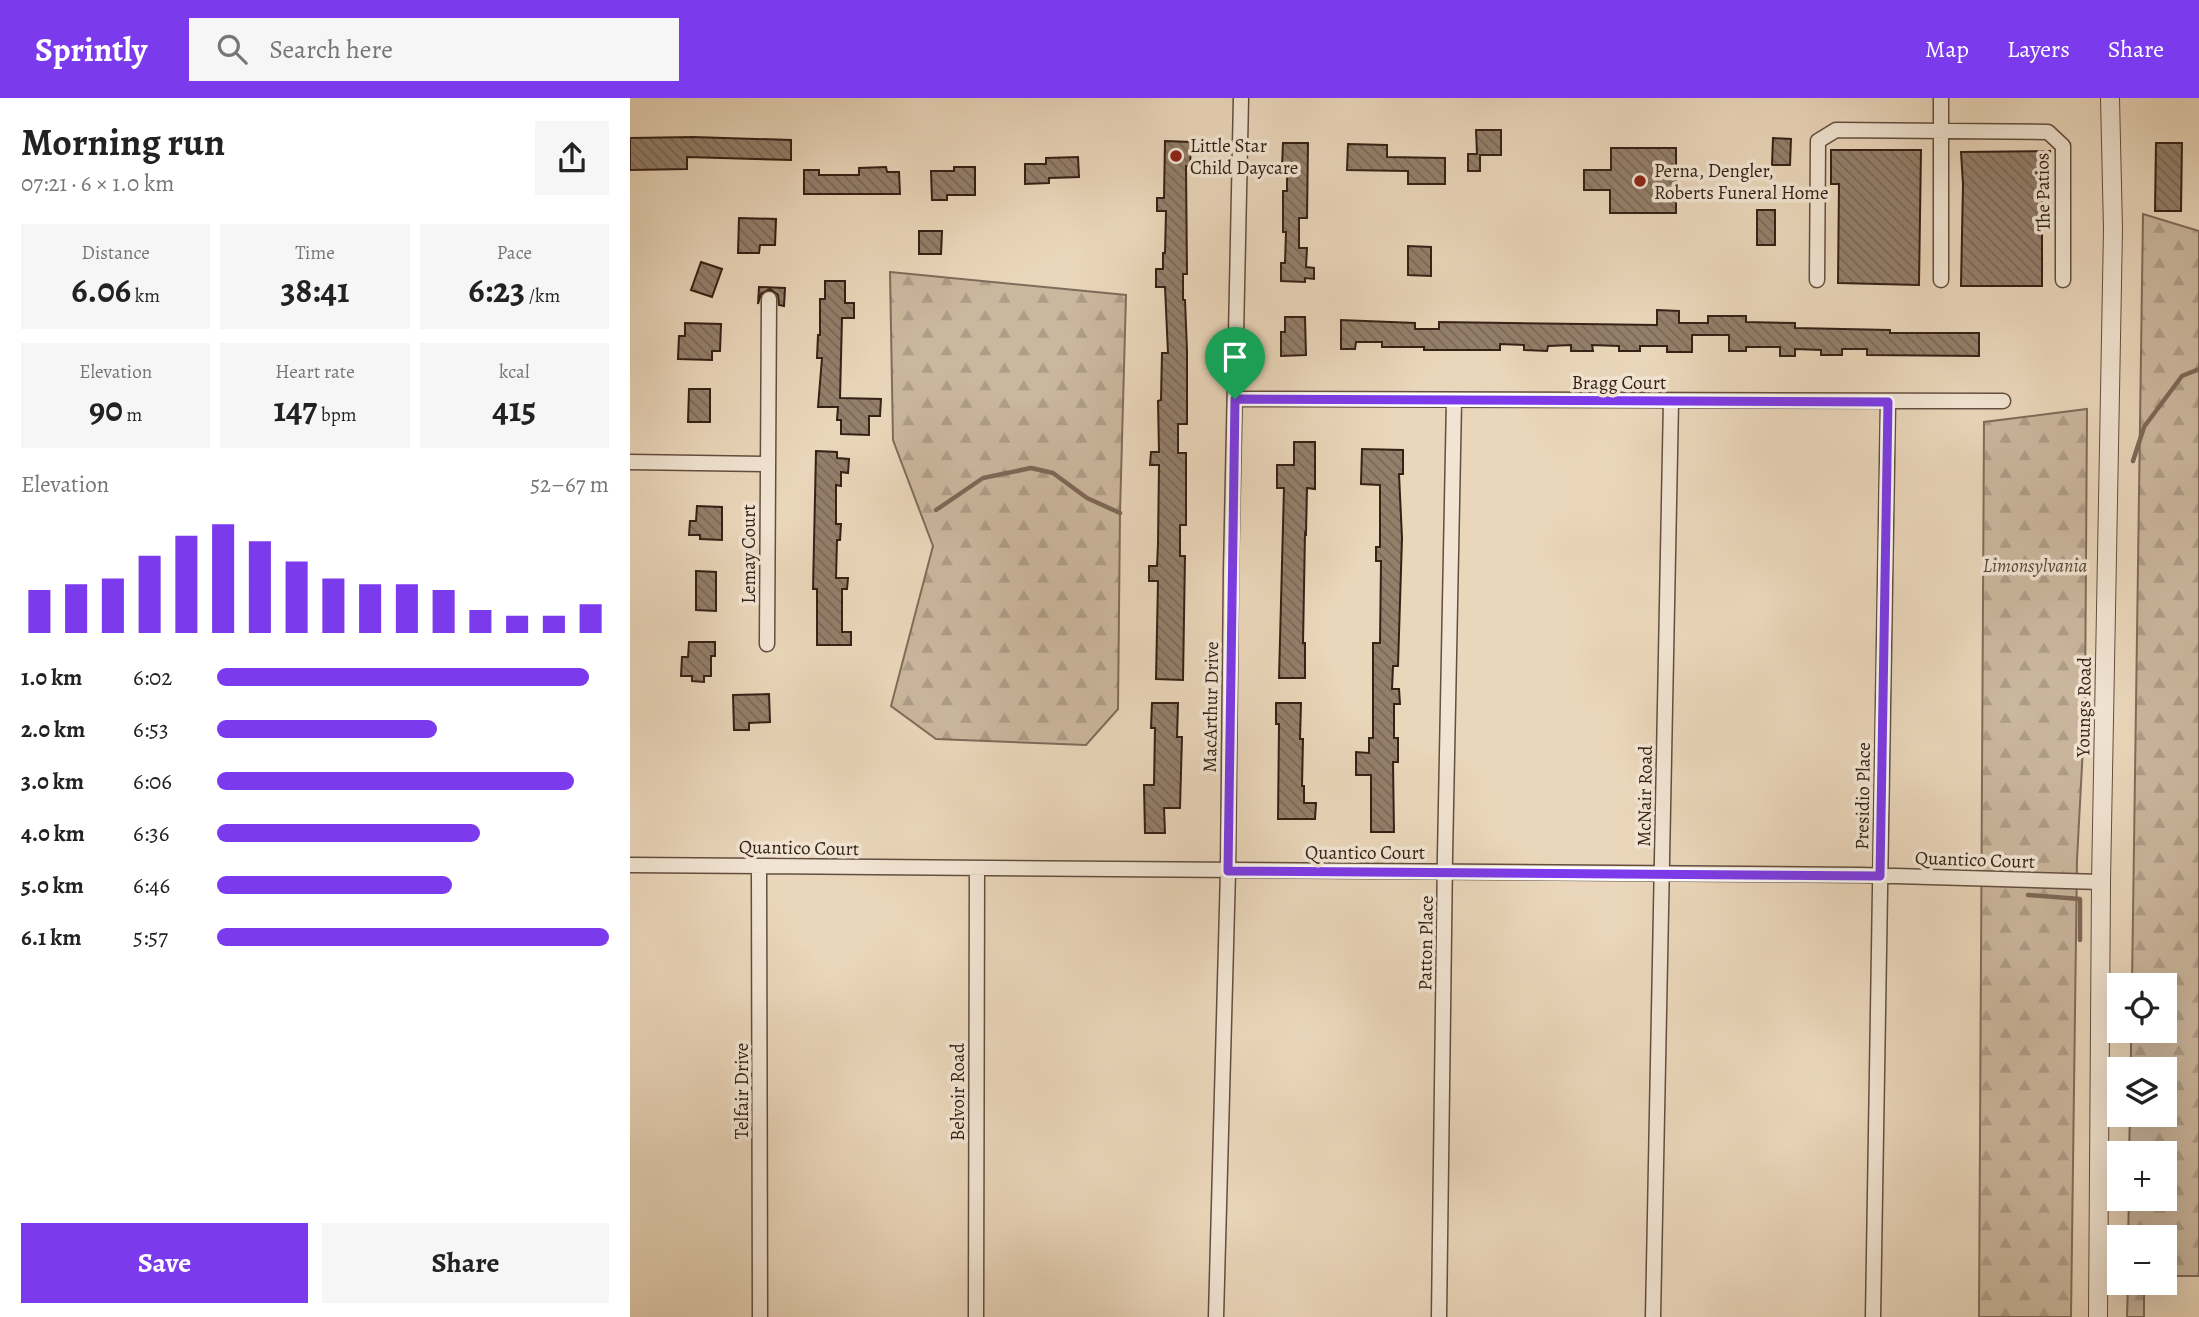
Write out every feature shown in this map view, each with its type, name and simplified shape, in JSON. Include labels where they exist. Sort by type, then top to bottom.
[{"type":"street","name":"MacArthur Drive","points":[[1216,1317],[1228,871],[1241,98]]},
{"type":"street","points":[[1941,98],[1941,280]]},
{"type":"street","name":"Youngs Road","points":[[2098,1317],[2101,882],[2113,229],[2110,98]]},
{"type":"street","name":"The Patios","points":[[1817,280],[1818,141],[1836,130],[2048,132],[2063,146],[2063,280]]},
{"type":"street","name":"Lemay Court","points":[[767,643],[769,299]]},
{"type":"street","name":"Bragg Court","points":[[1235,399],[2003,401]]},
{"type":"street","name":"Patton Place","points":[[1439,1317],[1454,401]]},
{"type":"street","name":"McNair Road","points":[[1653,1317],[1671,401]]},
{"type":"street","name":"Presidio Place","points":[[1873,1317],[1888,402]]},
{"type":"street","points":[[630,462],[768,464]]},
{"type":"street","name":"Quantico Court","points":[[630,865],[1662,873],[2101,882]]},
{"type":"street","name":"Telfair Drive","points":[[760,866],[760,1317]]},
{"type":"street","name":"Belvoir Road","points":[[976,868],[976,1317]]},
{"type":"green space","points":[[2143,214],[2199,231],[2199,1276],[2177,1276],[2177,1225],[2128,1225],[2129,1211],[2177,1211],[2177,1141],[2129,1141],[2130,1127],[2177,1127],[2177,1057],[2131,1057],[2131,1043],[2177,1043],[2177,973],[2132,973]]},
{"type":"green space","points":[[890,272],[1126,295],[1118,709],[1086,745],[936,739],[891,706],[933,546],[893,440]]},
{"type":"green space","name":"Limonsylvania","points":[[2087,409],[2085,709],[2077,860],[2071,1317],[1979,1317],[1984,422]]},
{"type":"green space","points":[[2128,1295],[2144,1295],[2144,1317],[2127,1317]]},
{"type":"building","points":[[1476,130],[1501,130],[1501,155],[1480,155],[1480,171],[1468,171],[1468,154],[1477,154]]},
{"type":"building","points":[[630,138],[791,140],[791,160],[687,157],[687,169],[630,170]]},
{"type":"building","points":[[1773,138],[1791,139],[1790,165],[1772,165]]},
{"type":"building","points":[[1165,141],[1191,142],[1190,166],[1186,166],[1187,274],[1183,274],[1187,424],[1178,424],[1178,453],[1186,453],[1186,525],[1180,525],[1180,556],[1185,556],[1183,680],[1156,679],[1158,581],[1149,581],[1149,566],[1157,566],[1158,544],[1159,465],[1150,465],[1151,452],[1159,452],[1158,401],[1161,400],[1162,353],[1168,353],[1165,287],[1156,287],[1156,269],[1163,269],[1165,253],[1166,211],[1157,211],[1157,198],[1164,198]]},
{"type":"building","points":[[1283,143],[1308,143],[1307,218],[1299,218],[1299,248],[1307,248],[1306,267],[1314,268],[1314,279],[1305,278],[1305,282],[1281,281],[1281,263],[1285,263],[1286,232],[1283,232],[1283,191],[1287,191],[1287,167],[1282,167]]},
{"type":"building","points":[[2156,143],[2182,143],[2181,211],[2155,211]]},
{"type":"building","points":[[1348,144],[1387,145],[1387,157],[1445,158],[1445,184],[1408,184],[1408,171],[1347,170]]},
{"type":"building","points":[[1611,148],[1676,148],[1676,213],[1610,213],[1610,190],[1584,190],[1584,170],[1611,170]]},
{"type":"building","points":[[1831,150],[1921,150],[1919,285],[1838,283],[1839,184],[1831,184]]},
{"type":"building","points":[[2050,151],[2050,181],[2042,182],[2042,286],[1961,286],[1961,152]]},
{"type":"building","points":[[1078,157],[1079,177],[1049,178],[1049,183],[1025,184],[1025,164],[1046,164],[1046,158]]},
{"type":"building","points":[[886,167],[887,172],[899,172],[900,194],[804,194],[804,170],[819,170],[819,175],[859,175],[859,168]]},
{"type":"building","points":[[954,167],[975,167],[975,195],[947,195],[947,200],[932,200],[931,171],[954,171]]},
{"type":"building","points":[[1757,210],[1775,210],[1775,245],[1757,245]]},
{"type":"building","points":[[739,218],[776,219],[775,245],[760,245],[759,253],[738,253]]},
{"type":"building","points":[[919,231],[942,231],[941,254],[919,254]]},
{"type":"building","points":[[1408,246],[1431,247],[1431,276],[1408,275]]},
{"type":"building","points":[[701,262],[722,269],[712,297],[691,290]]},
{"type":"building","points":[[825,281],[845,281],[845,303],[854,303],[854,318],[842,318],[840,398],[881,399],[880,416],[869,416],[869,435],[841,434],[841,420],[837,420],[838,407],[818,407],[822,358],[817,358],[820,299],[825,299]]},
{"type":"building","points":[[759,287],[785,288],[784,306],[779,305],[778,295],[770,289],[761,294],[758,304]]},
{"type":"building","points":[[1657,310],[1679,311],[1679,323],[1708,323],[1708,316],[1746,316],[1746,322],[1795,323],[1795,328],[1890,330],[1890,333],[1979,333],[1979,356],[1867,355],[1867,349],[1842,349],[1842,355],[1821,355],[1821,350],[1795,349],[1795,356],[1780,356],[1780,347],[1746,347],[1746,351],[1729,351],[1729,335],[1692,335],[1692,352],[1667,352],[1667,346],[1640,346],[1640,351],[1619,351],[1619,346],[1592,345],[1593,351],[1571,351],[1571,345],[1548,346],[1547,351],[1524,350],[1524,345],[1500,344],[1500,350],[1424,350],[1424,347],[1382,347],[1382,342],[1356,342],[1355,349],[1341,349],[1341,320],[1415,323],[1415,329],[1439,329],[1439,322],[1657,325]]},
{"type":"building","points":[[1285,317],[1305,317],[1306,355],[1281,356],[1281,332],[1285,332]]},
{"type":"building","points":[[685,323],[721,324],[720,351],[712,351],[712,360],[678,359],[679,336],[685,336]]},
{"type":"building","points":[[689,389],[710,389],[710,422],[688,422]]},
{"type":"building","points":[[1294,442],[1315,442],[1315,489],[1307,488],[1305,533],[1305,678],[1279,678],[1284,488],[1277,488],[1277,465],[1294,465]]},
{"type":"building","points":[[1362,449],[1403,450],[1403,474],[1399,474],[1402,538],[1398,666],[1393,666],[1392,689],[1399,689],[1400,704],[1394,704],[1394,738],[1398,738],[1398,762],[1393,762],[1394,832],[1371,832],[1371,775],[1356,775],[1356,752],[1369,753],[1369,738],[1373,738],[1373,643],[1380,643],[1381,561],[1376,561],[1376,547],[1380,547],[1380,485],[1361,484]]},
{"type":"building","points":[[816,451],[837,452],[837,458],[849,459],[848,473],[841,472],[841,486],[836,485],[836,524],[841,524],[840,540],[837,540],[836,578],[848,578],[847,589],[842,589],[842,632],[851,632],[851,645],[817,645],[817,589],[813,589]]},
{"type":"building","points":[[697,506],[722,507],[722,540],[700,539],[700,535],[689,535],[690,521],[696,521]]},
{"type":"building","points":[[696,571],[716,572],[716,611],[696,610]]},
{"type":"building","points":[[689,642],[715,642],[715,656],[711,656],[711,676],[704,676],[704,682],[692,681],[692,676],[681,676],[682,657],[688,657]]},
{"type":"building","points":[[769,694],[770,722],[749,723],[749,730],[734,730],[733,695]]},
{"type":"building","points":[[1152,703],[1178,703],[1177,737],[1182,737],[1180,808],[1164,808],[1165,833],[1145,833],[1144,785],[1154,785],[1155,728],[1151,728]]},
{"type":"building","points":[[1276,703],[1301,703],[1304,803],[1316,803],[1315,819],[1278,819],[1279,724],[1276,724]]},
{"type":"waterway","points":[[2133,461],[2144,427],[2182,376],[2199,369]]},
{"type":"waterway","points":[[936,510],[983,478],[1031,468],[1053,473],[1087,498],[1120,513]]},
{"type":"waterway","points":[[2028,895],[2080,899],[2080,940]]},
{"type":"place","name":"Little Star Child Daycare","points":[[1176,156]]},
{"type":"place","name":"Perna, Dengler, Roberts Funeral Home","points":[[1640,181]]},
{"type":"route","points":[[1235,399],[1888,402],[1880,876],[1228,871],[1235,399]]}]
